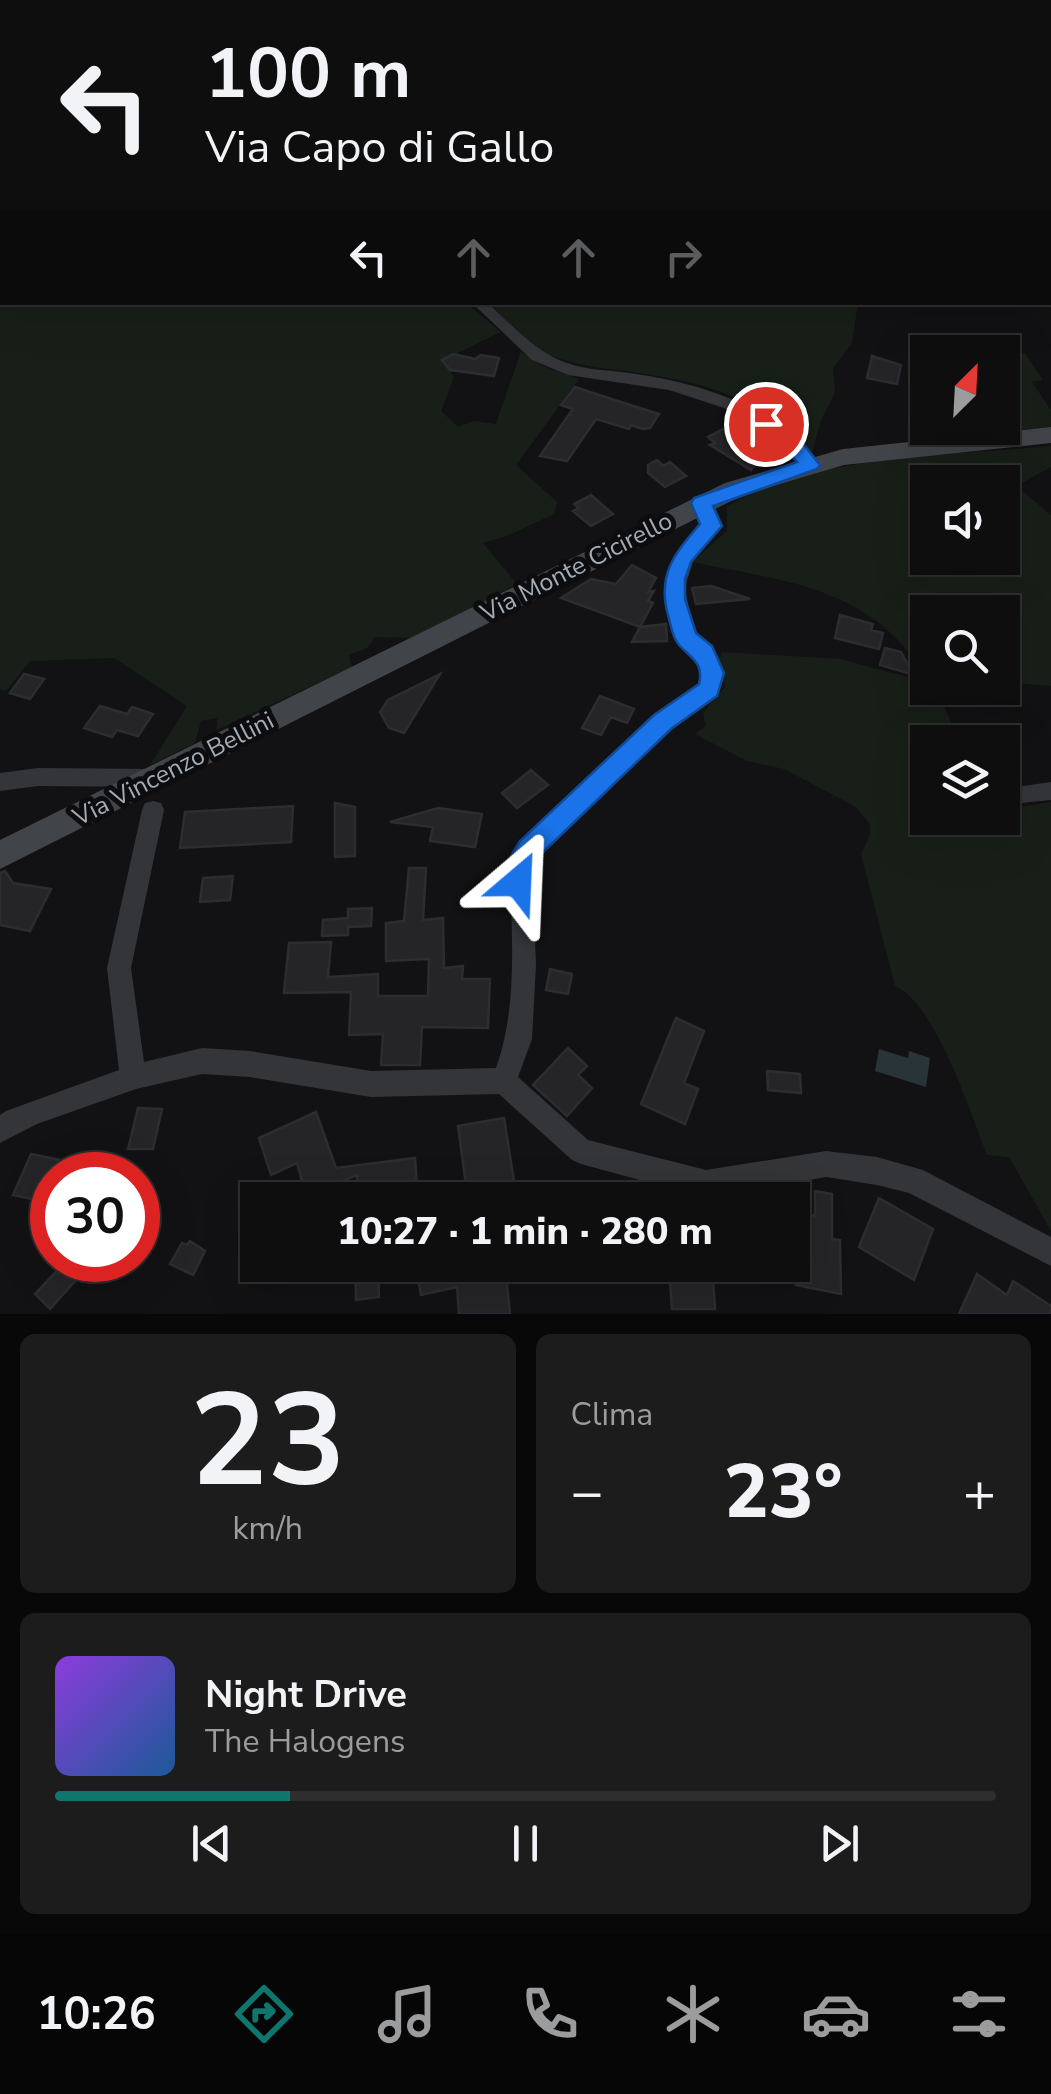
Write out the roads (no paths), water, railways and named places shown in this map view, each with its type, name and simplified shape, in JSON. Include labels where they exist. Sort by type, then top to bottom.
[{"type":"street","points":[[481,305],[550,364],[690,388],[743,407],[790,441],[810,465]]},
{"type":"street","name":"Via Monte Cicirello","points":[[346,682],[701,503],[810,465],[876,452],[1051,435]]},
{"type":"street","points":[[504,1080],[519,1038],[524,965],[520,863],[529,849],[663,722],[709,689],[713,681],[704,652],[686,638],[674,599],[674,579],[682,558],[711,526],[701,503]]},
{"type":"street","name":"Via Vincenzo Bellini","points":[[0,854],[346,682]]},
{"type":"street","points":[[0,782],[38,776],[154,778]]},
{"type":"street","points":[[1020,796],[1051,791]]},
{"type":"street","points":[[133,1076],[119,968],[152,810]]},
{"type":"street","points":[[0,1130],[41,1106],[109,1090],[133,1076],[202,1061],[250,1064],[371,1084],[504,1080],[581,1151],[706,1184],[826,1164],[913,1180],[1051,1252]]}]
